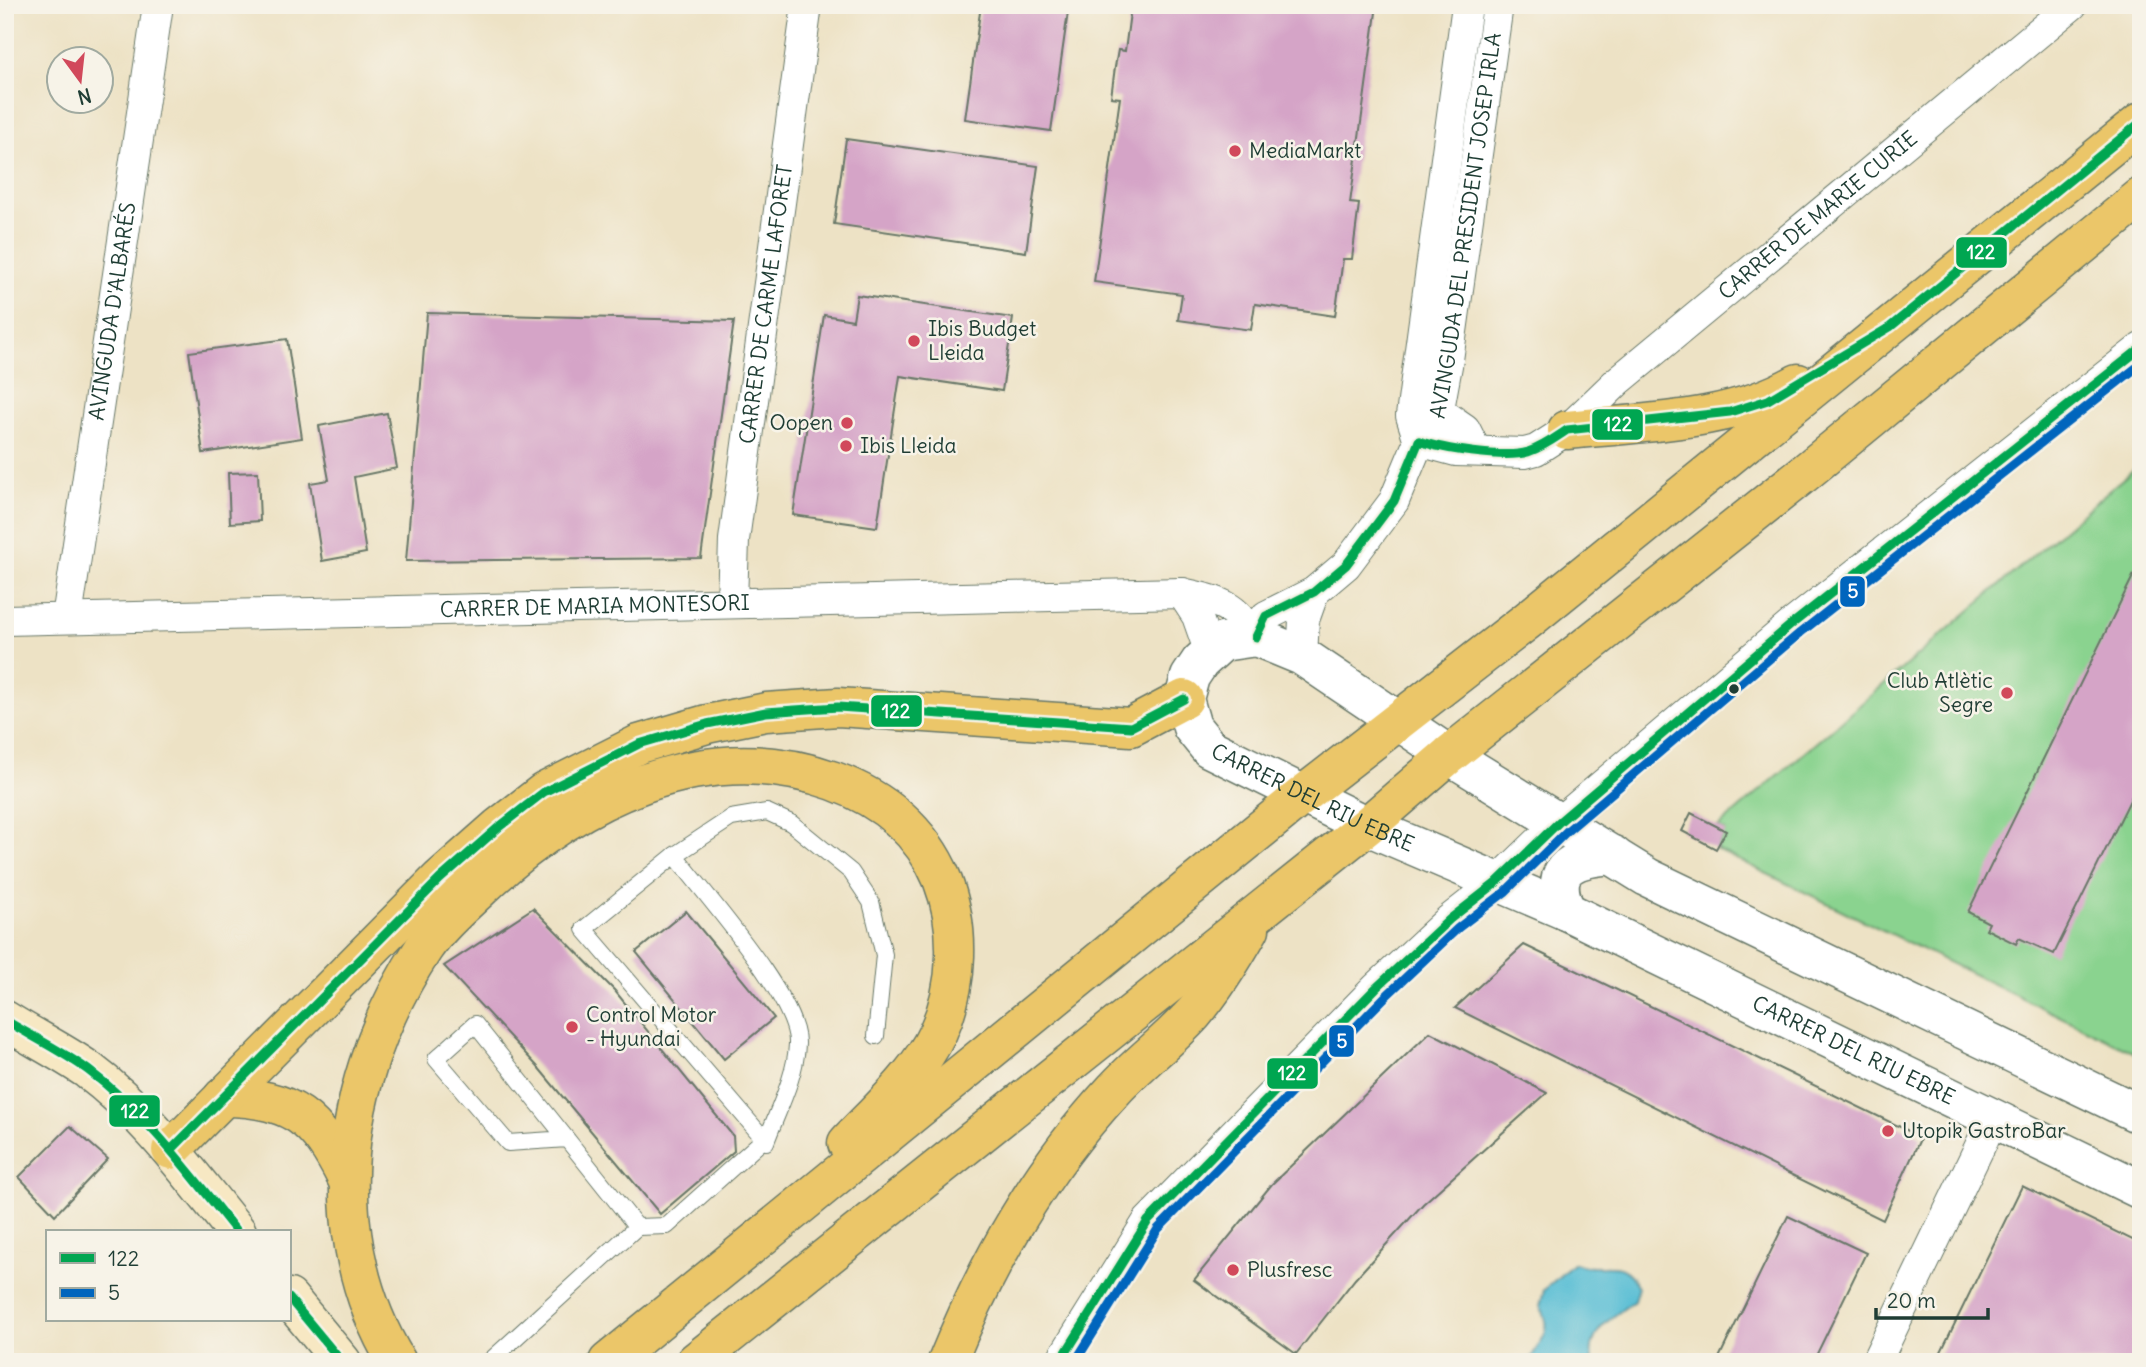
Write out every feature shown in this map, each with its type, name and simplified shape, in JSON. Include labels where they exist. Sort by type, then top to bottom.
[{"type":"main road","points":[[608,1362],[1303,795],[1398,722],[1890,327],[2141,122]]},
{"type":"main road","points":[[695,1362],[1367,826],[1449,755],[1806,472],[2141,197]]},
{"type":"main road","points":[[1567,430],[1650,423],[1730,412],[1768,400],[1890,327]]},
{"type":"main road","points":[[171,1150],[432,887],[499,827],[544,793],[639,744],[707,724],[766,712],[838,707],[1131,727],[1184,699]]},
{"type":"main road","points":[[397,1362],[371,1316],[362,1287],[348,1207],[347,1179],[363,1079],[389,1011],[426,946],[492,878],[526,848],[576,813],[619,792],[667,776],[710,767],[754,765],[799,771],[847,786],[876,801],[914,832],[936,866],[949,897],[956,932],[949,1004],[937,1035],[918,1067],[754,1243]]},
{"type":"main road","points":[[947,1362],[973,1299],[1009,1230],[1060,1153],[1114,1090],[1200,1005],[1234,957],[1259,912]]},
{"type":"main road","points":[[5,1020],[88,1070],[171,1150],[235,1230]]},
{"type":"main road","points":[[223,1097],[258,1097],[303,1117],[323,1136],[347,1179]]},
{"type":"main road","points":[[290,1299],[342,1362]]},
{"type":"street","name":"AVINGUDA D'ALBARÉS","points":[[67,618],[158,5]]},
{"type":"street","name":"CARRER DE CARME LAFORET","points":[[732,603],[734,540],[807,5]]},
{"type":"street","name":"AVINGUDA DEL PRESIDENT JOSEP IRLA","points":[[1419,441],[1411,416],[1467,5]]},
{"type":"street","name":"AVINGUDA DEL PRESIDENT JOSEP IRLA","points":[[1254,636],[1266,616],[1314,592],[1346,565],[1394,501],[1419,441],[1437,420],[1498,5]]},
{"type":"street","name":"CARRER DE MARIE CURIE","points":[[1419,441],[1445,450],[1475,449],[1525,453],[1545,445],[1567,430],[1618,381],[2072,5]]},
{"type":"street","points":[[1060,1362],[1148,1221],[1376,988],[1450,919],[1496,883],[1559,822],[1792,624],[2141,348]]},
{"type":"street","points":[[1439,411],[1465,429],[1475,449]]},
{"type":"street","points":[[1302,656],[1304,620],[1314,592]]},
{"type":"street","name":"CARRER DE MARIA MONTESORI","points":[[5,620],[1182,593],[1226,606],[1244,618],[1254,636]]},
{"type":"street","points":[[1182,593],[1197,615],[1210,653]]},
{"type":"street","points":[[1184,699],[1190,677],[1222,642],[1254,636],[1302,656],[1449,755],[1660,883],[2141,1115]]},
{"type":"street","name":"CARRER DEL RIU EBRE","points":[[1184,699],[1192,727],[1209,748],[1367,826],[1566,911],[2141,1189]]},
{"type":"street","points":[[1566,911],[1560,888],[1564,871],[1580,858],[1613,855]]},
{"type":"street","points":[[1875,1362],[1994,1117]]},
{"type":"lane","points":[[675,855],[779,992],[794,1025],[797,1044],[793,1065],[766,1142],[584,929],[675,855],[731,818],[766,812],[791,823],[851,872],[871,902],[884,955],[877,1036]]},
{"type":"lane","points":[[567,1139],[508,1143],[436,1059],[475,1024],[567,1139],[637,1227]]},
{"type":"lane","points":[[489,1362],[637,1227],[667,1226],[764,1139]]},
{"type":"green space","name":"Club Atlètic Segre","points":[[2141,463],[2141,1056],[1716,849],[1725,831],[1718,827]]},
{"type":"water","points":[[1574,1263],[1625,1271],[1638,1287],[1634,1301],[1597,1333],[1591,1351],[1592,1362],[1529,1362],[1546,1330],[1545,1315],[1540,1306],[1544,1290]]},
{"type":"building","points":[[981,5],[1069,5],[1051,131],[965,119]]},
{"type":"building","name":"MediaMarkt","points":[[1131,5],[1377,5],[1350,203],[1359,204],[1352,259],[1343,259],[1335,316],[1255,304],[1251,330],[1178,320],[1182,294],[1094,282],[1120,98],[1111,97],[1115,67],[1118,50],[1125,51]]},
{"type":"building","points":[[846,139],[1038,166],[1026,252],[834,224]]},
{"type":"building","points":[[857,295],[1013,318],[1002,391],[900,376],[877,527],[793,515],[824,315],[853,320]]},
{"type":"building","points":[[427,313],[734,321],[701,558],[406,561]]},
{"type":"building","points":[[287,339],[302,438],[203,453],[189,352]]},
{"type":"building","points":[[387,413],[397,468],[354,477],[366,553],[322,561],[310,483],[329,480],[319,426]]},
{"type":"building","points":[[258,472],[260,521],[230,523],[228,473]]},
{"type":"building","points":[[2141,560],[2141,778],[2054,954],[2019,938],[2016,944],[1986,929],[1989,923],[1968,912]]},
{"type":"building","points":[[1691,813],[1726,831],[1716,849],[1682,831]]},
{"type":"building","name":"Control Motor - Hyundai","points":[[533,908],[615,991],[733,1136],[734,1151],[660,1214],[537,1066],[444,966]]},
{"type":"building","points":[[686,911],[774,1018],[724,1059],[636,952]]},
{"type":"building","points":[[1524,945],[1921,1137],[1883,1220],[1455,1008]]},
{"type":"building","points":[[1430,1032],[1547,1093],[1423,1204],[1355,1279],[1296,1354],[1194,1280],[1272,1184]]},
{"type":"building","points":[[70,1126],[108,1159],[55,1215],[19,1177]]},
{"type":"building","points":[[2022,1186],[2141,1244],[2141,1362],[1936,1362]]},
{"type":"building","points":[[1788,1216],[1866,1253],[1813,1362],[1717,1362]]},
{"type":"transit line","name":"122","points":[[1419,441],[1474,452],[1518,454],[1539,448],[1567,430],[1730,412],[1768,400],[1890,327],[2141,122]]},
{"type":"transit line","name":"122","points":[[1060,1362],[1148,1221],[1376,988],[1450,919],[1496,883],[1559,822],[1792,624],[2141,348]]},
{"type":"transit line","name":"5","points":[[1075,1362],[1158,1229],[1385,997],[1458,928],[1505,892],[1567,831],[1800,633],[2141,364]]},
{"type":"transit line","name":"122","points":[[1256,637],[1266,616],[1314,592],[1346,565],[1394,501],[1419,441]]},
{"type":"transit line","name":"122","points":[[171,1150],[440,879],[499,827],[544,792],[639,744],[707,724],[766,712],[838,707],[1131,727],[1184,699]]},
{"type":"transit line","name":"122","points":[[5,1020],[88,1070],[130,1106],[167,1146],[235,1230]]},
{"type":"transit line","name":"122","points":[[290,1299],[342,1362]]},
{"type":"place","name":"MediaMarkt","points":[[1235,151]]},
{"type":"place","name":"Ibis Budget Lleida","points":[[914,341]]},
{"type":"place","name":"Oopen","points":[[847,423]]},
{"type":"place","name":"Ibis Lleida","points":[[846,446]]},
{"type":"place","name":"Club Atlètic Segre","points":[[2007,693]]},
{"type":"place","name":"Control Motor - Hyundai","points":[[572,1027]]},
{"type":"place","name":"Utopik GastroBar","points":[[1888,1131]]},
{"type":"place","name":"Plusfresc","points":[[1233,1270]]}]
